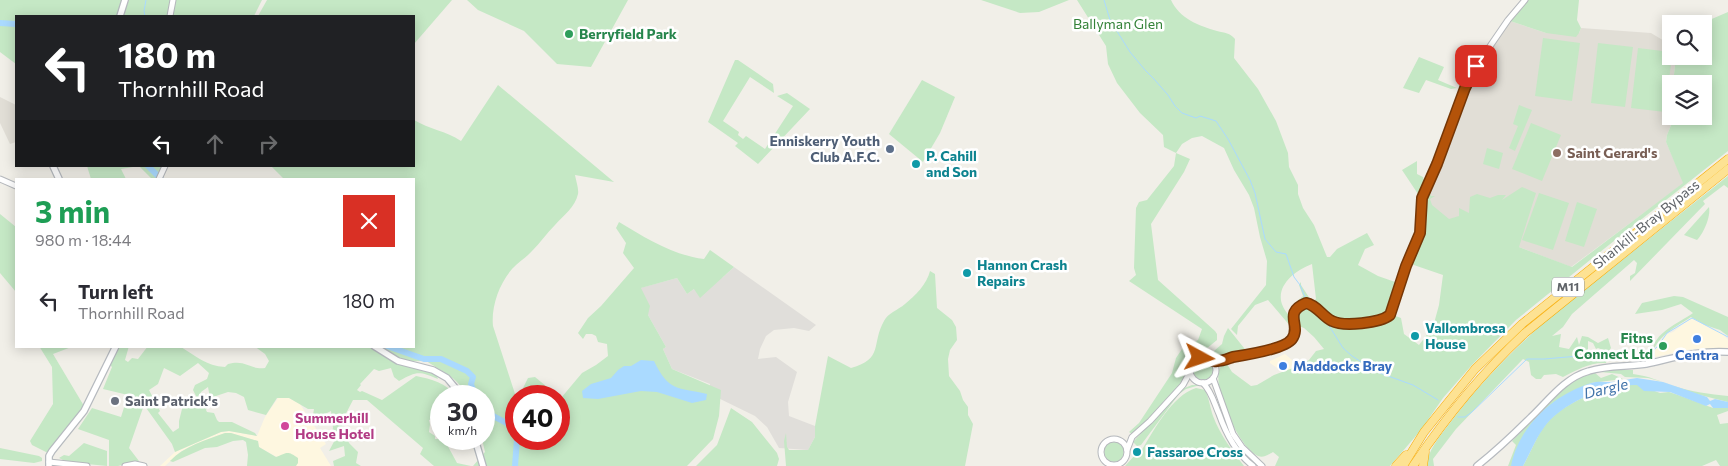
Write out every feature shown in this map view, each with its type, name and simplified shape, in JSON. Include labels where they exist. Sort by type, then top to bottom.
[{"type":"highway","name":"Shankill-Bray Bypass","points":[[1403,466],[1424,432],[1475,369],[1522,324],[1728,158]]},
{"type":"highway","name":"Shankill-Bray Bypass","points":[[1413,466],[1470,389],[1525,333],[1728,169]]},
{"type":"highway","points":[[1396,466],[1424,432]]},
{"type":"highway","points":[[1423,466],[1427,445]]},
{"type":"main road","points":[[120,15],[125,0]]},
{"type":"main road","points":[[49,464],[52,451],[84,411],[115,348]]},
{"type":"main road","points":[[377,348],[398,361],[423,366],[441,374],[454,385]]},
{"type":"main road","points":[[1477,466],[1558,390],[1580,374],[1601,368],[1646,364],[1686,354],[1712,351],[1728,352]]},
{"type":"main road","points":[[478,450],[483,466]]},
{"type":"street","points":[[170,15],[173,0]]},
{"type":"street","points":[[1212,362],[1248,356],[1290,341],[1294,333],[1293,316],[1295,311],[1306,304],[1331,321],[1340,324],[1358,324],[1390,315],[1406,266],[1420,233],[1422,198],[1437,164],[1465,88],[1474,68],[1508,20],[1525,0]]},
{"type":"street","points":[[0,179],[15,186]]},
{"type":"street","points":[[1132,437],[1109,441],[1104,446],[1102,454],[1106,462],[1113,465],[1122,463],[1126,457],[1132,437],[1150,421],[1183,385],[1196,359],[1206,358],[1212,362],[1216,369]]},
{"type":"street","points":[[1223,361],[1216,369],[1213,378],[1233,434],[1242,447],[1262,466]]},
{"type":"street","points":[[1190,372],[1197,382]]},
{"type":"street","points":[[1183,385],[1197,382],[1204,383],[1213,378]]},
{"type":"street","points":[[1204,383],[1237,451],[1253,466]]},
{"type":"street","points":[[1116,440],[1123,443],[1127,450]]},
{"type":"street","points":[[49,464],[87,466]]},
{"type":"street","points":[[125,466],[136,464],[144,466]]},
{"type":"shaded area","name":"Saint Gerard's","points":[[1510,21],[1546,33],[1579,33],[1581,28],[1651,33],[1662,40],[1662,65],[1675,65],[1674,75],[1662,75],[1662,125],[1671,125],[1666,142],[1684,183],[1571,267],[1519,247],[1424,215],[1424,199],[1475,71]]},
{"type":"shaded area","points":[[0,97],[15,104],[15,142],[10,144],[0,123]]},
{"type":"shaded area","points":[[734,267],[816,325],[809,331],[794,328],[774,330],[766,336],[758,359],[776,357],[797,372],[788,402],[789,416],[815,426],[815,437],[808,450],[779,448],[767,427],[755,416],[712,395],[709,392],[710,384],[672,369],[663,349],[666,347],[648,315],[640,288],[677,278],[687,294],[694,289],[723,277]]},
{"type":"shaded area","points":[[1691,318],[1722,333],[1728,340],[1728,348],[1692,349],[1655,357],[1655,350],[1667,334],[1673,332]]},
{"type":"shaded area","points":[[1285,354],[1299,366],[1283,372],[1270,363],[1270,361]]},
{"type":"shaded area","points":[[278,398],[289,398],[300,404],[326,444],[320,448],[331,466],[293,466],[259,447],[258,441],[225,433],[180,452],[165,466],[160,466],[175,452],[221,432],[229,431],[257,436],[265,417]]},
{"type":"green space","points":[[0,0],[123,0],[117,15],[15,15],[15,63],[0,52]]},
{"type":"green space","points":[[129,0],[172,0],[169,15],[123,15]]},
{"type":"green space","points":[[175,0],[262,0],[254,15],[172,15]]},
{"type":"green space","points":[[267,0],[452,0],[415,43],[415,15],[259,15]]},
{"type":"green space","name":"Berryfield Park","points":[[467,0],[628,0],[591,67],[557,64],[524,31],[478,10]]},
{"type":"green space","name":"Ballyman Glen","points":[[981,0],[1069,0],[1039,12],[1020,13]]},
{"type":"green space","points":[[1077,0],[1171,0],[1179,12],[1190,20],[1203,27],[1233,37],[1235,39],[1234,58],[1258,89],[1276,121],[1288,153],[1289,167],[1298,185],[1298,194],[1303,208],[1314,225],[1327,257],[1330,257],[1337,249],[1367,233],[1374,245],[1365,249],[1358,265],[1378,276],[1398,283],[1390,309],[1384,312],[1401,318],[1404,334],[1419,345],[1433,327],[1439,305],[1443,275],[1408,263],[1423,232],[1425,199],[1428,188],[1431,196],[1435,196],[1430,199],[1432,205],[1449,219],[1459,216],[1459,208],[1469,213],[1470,197],[1477,194],[1490,198],[1506,195],[1502,200],[1522,187],[1536,193],[1519,247],[1572,267],[1683,183],[1666,142],[1667,135],[1671,125],[1712,125],[1712,75],[1674,75],[1675,65],[1712,65],[1712,19],[1728,12],[1728,151],[1516,320],[1443,398],[1421,430],[1390,466],[1275,466],[1279,457],[1273,452],[1260,457],[1250,451],[1235,429],[1222,400],[1218,374],[1221,366],[1228,361],[1227,364],[1232,372],[1251,386],[1257,385],[1274,375],[1301,365],[1309,360],[1316,351],[1324,349],[1304,328],[1296,325],[1299,311],[1316,299],[1312,264],[1290,278],[1282,291],[1283,306],[1288,314],[1293,313],[1291,327],[1268,300],[1255,305],[1238,326],[1237,335],[1231,329],[1266,285],[1267,261],[1249,195],[1234,170],[1224,148],[1202,136],[1192,138],[1182,144],[1176,153],[1164,147],[1163,135],[1140,113],[1117,83],[1108,64],[1106,46]]},
{"type":"green space","points":[[1528,0],[1579,0],[1577,20],[1581,28],[1579,33],[1576,37],[1546,33],[1510,21]]},
{"type":"green space","points":[[1543,38],[1580,43],[1572,101],[1535,96]]},
{"type":"green space","points":[[1598,43],[1633,47],[1625,107],[1591,103]]},
{"type":"green space","points":[[1638,48],[1662,51],[1662,65],[1671,65],[1670,75],[1662,75],[1662,112],[1631,108]]},
{"type":"green space","points":[[1419,57],[1444,67],[1438,80],[1457,88],[1451,89],[1426,80],[1419,93],[1403,88]]},
{"type":"green space","points":[[735,60],[738,60],[773,84],[774,93],[750,77],[723,121],[739,132],[738,135],[743,139],[746,136],[765,149],[793,106],[777,96],[787,93],[810,109],[758,164],[735,146],[738,143],[708,122]]},
{"type":"green space","points":[[922,80],[955,97],[940,133],[923,162],[889,134]]},
{"type":"green space","points":[[498,85],[614,182],[575,175],[578,187],[577,199],[569,211],[535,248],[507,275],[497,296],[493,311],[493,326],[512,385],[505,385],[505,450],[570,450],[570,387],[582,373],[608,356],[607,344],[598,342],[596,336],[592,334],[586,334],[583,339],[578,333],[588,318],[634,268],[623,253],[626,243],[616,228],[619,222],[670,250],[704,259],[710,250],[734,267],[700,298],[694,289],[687,294],[677,278],[641,288],[650,306],[648,315],[666,347],[663,349],[672,369],[721,390],[719,416],[713,439],[687,466],[473,466],[485,452],[485,450],[495,450],[495,385],[460,385],[449,375],[425,360],[407,360],[395,356],[382,348],[415,348],[415,178],[283,178],[272,167],[415,167],[415,120],[461,141]]},
{"type":"green space","points":[[1519,105],[1532,110],[1515,151],[1509,148],[1518,126],[1513,124]]},
{"type":"green space","points":[[1531,123],[1561,135],[1542,181],[1512,169]]},
{"type":"green space","points":[[1487,148],[1503,153],[1499,169],[1483,164]]},
{"type":"green space","points":[[1176,153],[1190,159],[1184,172],[1151,224],[1158,280],[1215,331],[1217,340],[1192,359],[1185,380],[1152,416],[1132,434],[1129,432],[1139,423],[1172,373],[1176,358],[1182,349],[1198,340],[1202,329],[1129,281],[1136,275],[1134,268],[1136,208],[1139,202],[1147,200],[1174,166]]},
{"type":"green space","points":[[1417,161],[1417,174],[1423,177],[1425,183],[1420,197],[1402,170]]},
{"type":"green space","points":[[87,167],[133,167],[121,169],[126,178],[91,178]]},
{"type":"green space","points":[[140,167],[162,167],[157,178],[151,178]]},
{"type":"green space","points":[[1728,176],[1728,188],[1724,185],[1703,201],[1705,204],[1630,281],[1630,276],[1635,273],[1637,263],[1634,260],[1572,314],[1563,327],[1552,336],[1561,334],[1559,347],[1569,349],[1577,337],[1579,345],[1582,336],[1598,343],[1608,338],[1611,348],[1608,352],[1596,349],[1593,343],[1588,341],[1588,351],[1585,353],[1602,354],[1607,357],[1606,363],[1589,365],[1563,377],[1556,374],[1544,375],[1541,379],[1536,379],[1531,375],[1529,362],[1523,359],[1456,429],[1433,459],[1434,466],[1426,466],[1429,454],[1442,433],[1485,381],[1522,342],[1549,318]]},
{"type":"green space","points":[[1539,193],[1569,203],[1553,250],[1522,240]]},
{"type":"green space","points":[[1577,202],[1597,209],[1584,247],[1565,241]]},
{"type":"green space","points":[[1709,207],[1706,225],[1697,240],[1684,235]]},
{"type":"green space","points":[[0,214],[15,226],[15,291],[0,273]]},
{"type":"green space","points":[[930,271],[935,274],[937,308],[952,320],[956,327],[957,340],[950,350],[948,359],[949,376],[960,391],[968,407],[968,415],[973,424],[965,466],[786,466],[784,441],[786,433],[789,450],[808,450],[815,437],[815,426],[828,356],[851,368],[868,360],[873,355],[880,329],[886,318],[917,293],[926,281]]},
{"type":"green space","points":[[1301,282],[1301,285],[1312,302],[1307,300],[1297,306],[1295,303],[1303,296],[1299,285]]},
{"type":"green space","points":[[1674,296],[1683,297],[1728,317],[1728,336],[1720,330],[1705,325],[1691,317],[1664,336],[1655,346],[1653,352],[1657,339],[1662,334],[1693,313],[1681,304],[1662,310],[1635,314],[1642,303]]},
{"type":"green space","points":[[1228,328],[1248,353],[1232,353],[1218,358],[1213,356],[1214,351],[1222,344]]},
{"type":"green space","points":[[40,348],[69,348],[53,354],[84,406],[48,453],[32,445],[30,441],[53,404],[52,367]]},
{"type":"green space","points":[[118,348],[128,348],[125,360],[128,362],[132,358],[138,359],[146,348],[183,348],[212,365],[225,367],[228,364],[239,363],[255,368],[265,368],[269,361],[265,354],[257,348],[374,348],[379,352],[436,374],[438,379],[418,373],[399,381],[394,377],[391,368],[379,371],[374,369],[357,390],[382,400],[416,376],[433,380],[443,385],[430,385],[430,450],[450,450],[457,463],[471,466],[434,466],[420,454],[423,448],[367,400],[353,400],[341,423],[349,443],[358,452],[356,463],[361,466],[334,466],[333,461],[345,456],[344,446],[329,451],[337,436],[331,434],[333,428],[331,411],[323,415],[319,426],[312,421],[314,409],[308,409],[289,398],[277,398],[266,415],[248,410],[244,397],[236,393],[228,392],[210,398],[208,387],[197,398],[193,390],[195,385],[207,379],[209,373],[198,363],[180,376],[164,368],[158,384],[149,390],[160,411],[158,413],[173,432],[179,428],[183,405],[204,403],[208,405],[207,412],[214,413],[219,422],[232,422],[255,433],[257,436],[229,431],[221,432],[175,452],[172,444],[144,405],[129,448],[139,461],[109,466],[109,440],[78,429],[92,408],[121,417],[128,395],[103,389],[112,367],[110,365]]},
{"type":"green space","points":[[1203,360],[1210,363],[1213,370],[1210,377],[1203,380],[1196,377],[1193,370],[1196,363]]},
{"type":"green space","points":[[1633,370],[1633,374],[1644,376],[1662,382],[1648,378],[1625,377],[1621,374],[1600,372]]},
{"type":"green space","points":[[1595,373],[1601,378],[1612,374],[1623,379],[1591,383],[1564,396],[1512,466],[1508,466],[1516,445],[1512,441],[1567,385],[1578,378]]},
{"type":"green space","points":[[535,377],[545,385],[524,385],[528,378]]},
{"type":"green space","points":[[1669,384],[1694,391],[1728,396],[1728,402],[1692,393]]},
{"type":"green space","points":[[1192,385],[1200,385],[1186,389],[1179,394],[1141,445],[1137,446],[1133,442],[1182,389]]},
{"type":"green space","points":[[1619,385],[1638,385],[1660,393],[1669,392],[1713,408],[1728,408],[1728,411],[1717,415],[1720,424],[1728,423],[1728,466],[1720,466],[1716,460],[1702,466],[1523,466],[1537,437],[1558,412],[1577,400]]},
{"type":"green space","points":[[1196,388],[1205,390],[1219,430],[1244,466],[1125,466],[1136,454],[1140,453],[1171,406],[1187,392]]},
{"type":"green space","points":[[731,408],[752,422],[777,453],[779,459],[777,466],[696,466],[717,445]]},
{"type":"green space","points":[[225,433],[258,441],[259,447],[276,457],[287,453],[291,454],[298,458],[298,463],[296,466],[247,466],[246,442],[243,440],[205,448],[173,462],[170,461],[189,447]]},
{"type":"green space","points":[[1114,442],[1121,445],[1124,452],[1121,459],[1114,462],[1107,459],[1104,452],[1107,445]]},
{"type":"green space","points":[[84,443],[107,451],[107,466],[67,462],[59,458],[64,455],[69,456]]},
{"type":"green space","points":[[0,448],[39,456],[42,458],[42,461],[34,463],[0,459]]},
{"type":"water","points":[[641,360],[654,361],[659,371],[669,383],[681,389],[707,394],[706,400],[692,403],[657,392],[641,391],[598,399],[583,398],[582,391],[591,384],[611,378],[624,366],[631,366]]},
{"type":"water","name":"Dargle","points":[[1637,378],[1663,382],[1707,397],[1710,401],[1715,399],[1728,402],[1728,408],[1713,408],[1710,404],[1706,406],[1670,392],[1644,391],[1637,385],[1612,388],[1585,397],[1561,411],[1543,429],[1523,466],[1511,466],[1515,451],[1530,425],[1551,404],[1577,388],[1591,383],[1617,382]]},
{"type":"waterway","points":[[145,15],[146,0]]},
{"type":"waterway","points":[[1104,0],[1110,20],[1130,52],[1168,95],[1175,106],[1182,113],[1196,118],[1200,116],[1216,121],[1250,180],[1255,193],[1265,239],[1276,252],[1286,254],[1294,277],[1300,285],[1307,302]]},
{"type":"waterway","points":[[0,23],[15,24]]},
{"type":"waterway","points":[[149,167],[160,178]]},
{"type":"waterway","points":[[1311,308],[1328,324],[1343,348],[1352,356],[1377,372],[1413,385],[1438,400]]},
{"type":"waterway","points":[[1458,417],[1465,417],[1472,412],[1527,359],[1591,357],[1616,354],[1635,359],[1647,356],[1658,346],[1667,333],[1692,318],[1728,337]]},
{"type":"waterway","points":[[393,348],[424,359],[441,359],[467,371],[473,377],[471,385]]},
{"type":"waterway","points":[[495,418],[505,422]]},
{"type":"waterway","points":[[515,466],[516,450]]},
{"type":"place","name":"Berryfield Park","points":[[569,34]]},
{"type":"place","name":"Enniskerry Youth Club A.F.C.","points":[[890,149]]},
{"type":"place","name":"Saint Gerard's","points":[[1557,153]]},
{"type":"place","name":"P. Cahill and Son","points":[[916,164]]},
{"type":"place","name":"Hannon Crash Repairs","points":[[967,273]]},
{"type":"place","name":"Vallombrosa House","points":[[1415,336]]},
{"type":"place","name":"Centra","points":[[1697,339]]},
{"type":"place","name":"Fitns Connect Ltd","points":[[1663,346]]},
{"type":"place","name":"Maddocks Bray","points":[[1283,366]]},
{"type":"place","name":"Saint Patrick's","points":[[115,401]]},
{"type":"place","name":"Summerhill House Hotel","points":[[285,426]]},
{"type":"place","name":"Fassaroe Cross","points":[[1137,452]]},
{"type":"route","points":[[1200,358],[1206,358],[1212,362],[1223,361],[1248,356],[1288,343],[1294,336],[1293,316],[1295,311],[1306,303],[1309,303],[1331,321],[1340,324],[1358,324],[1387,318],[1390,315],[1406,266],[1420,233],[1420,205],[1422,198],[1437,164],[1465,88],[1476,66]]}]
